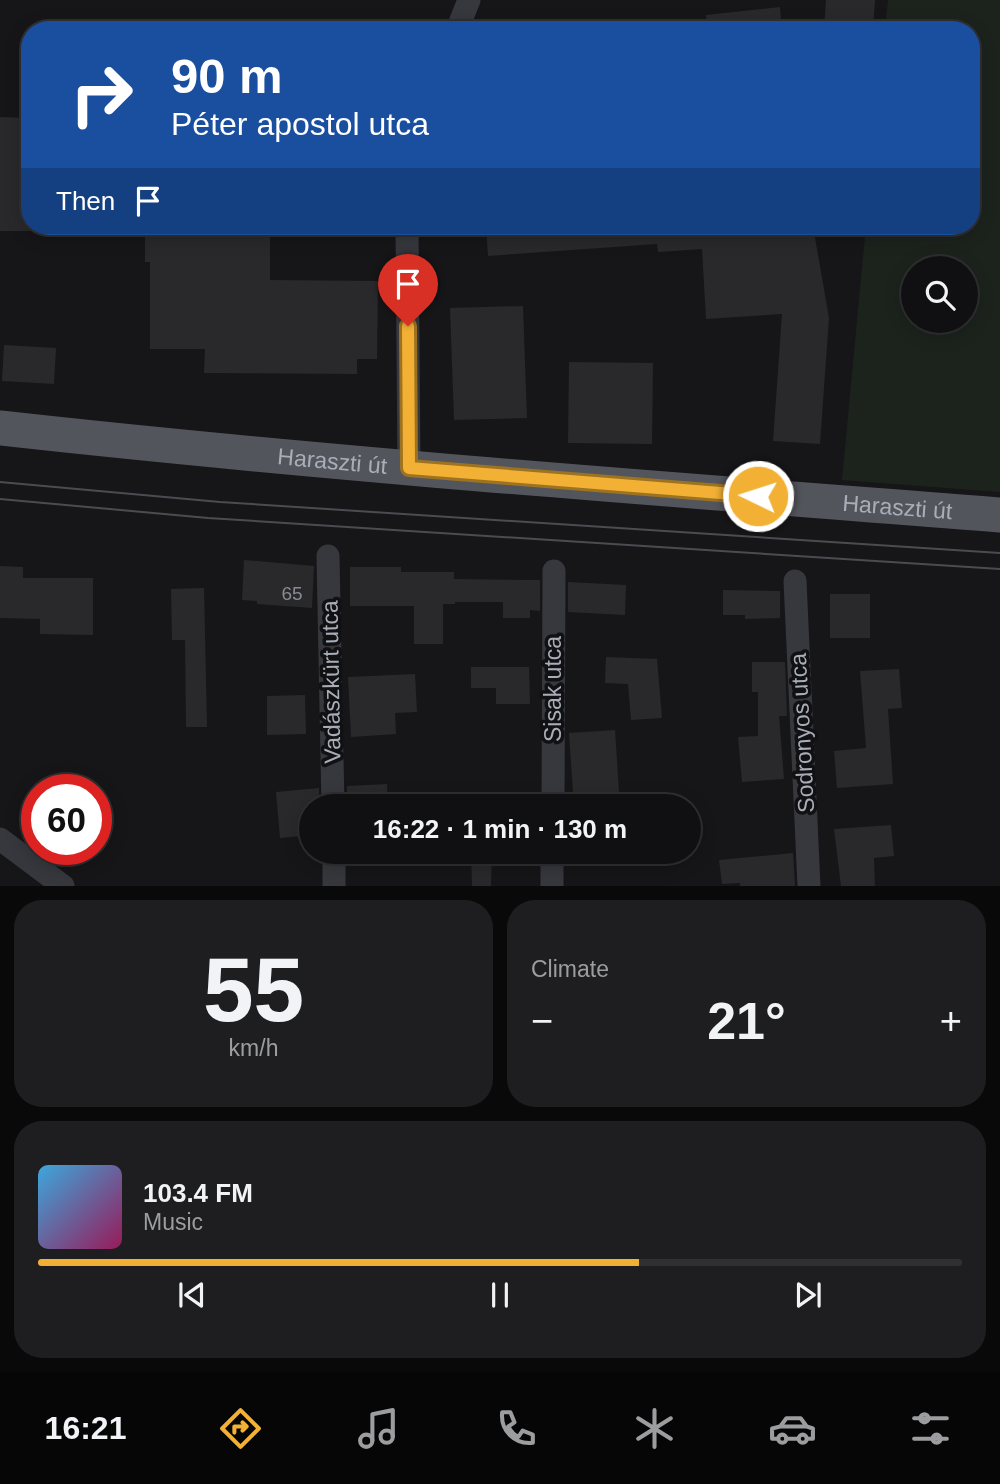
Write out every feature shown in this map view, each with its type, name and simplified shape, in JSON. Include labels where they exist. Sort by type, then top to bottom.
[{"type":"main road","name":"Haraszti út","points":[[0,428],[409,468],[1000,515]]},
{"type":"street","points":[[461,21],[469,0]]},
{"type":"street","points":[[407,235],[409,468]]},
{"type":"street","name":"Vadászkürt utca","points":[[328,556],[333,794]]},
{"type":"street","name":"Sisak utca","points":[[553,794],[554,571]]},
{"type":"street","name":"Sodronyos utca","points":[[795,581],[809,886]]},
{"type":"street","points":[[0,839],[63,886]]},
{"type":"street","points":[[334,864],[334,886]]},
{"type":"street","points":[[552,864],[552,886]]},
{"type":"shaded area","points":[[888,0],[1000,0],[1000,492],[842,480],[865,235],[980,235],[980,21],[886,21]]},
{"type":"building","points":[[826,0],[875,0],[874,21],[825,21]]},
{"type":"building","points":[[780,7],[781,21],[706,21],[706,15]]},
{"type":"building","points":[[0,117],[21,118],[21,231],[0,231]]},
{"type":"building","points":[[145,235],[270,235],[270,280],[378,281],[377,359],[357,359],[357,374],[204,373],[205,349],[150,349],[150,262],[145,262]]},
{"type":"building","points":[[487,235],[815,235],[829,318],[820,444],[773,441],[782,314],[706,319],[702,249],[658,252],[657,244],[488,256]]},
{"type":"building","points":[[523,306],[527,418],[454,420],[450,308]]},
{"type":"building","points":[[4,345],[56,348],[54,384],[2,381]]},
{"type":"building","points":[[569,362],[653,363],[652,444],[568,443]]},
{"type":"building","points":[[244,560],[314,566],[312,608],[257,604],[257,601],[242,600]]},
{"type":"building","points":[[0,566],[23,567],[23,578],[93,578],[93,635],[40,634],[40,619],[0,618]]},
{"type":"building","points":[[350,567],[401,567],[401,572],[454,572],[454,579],[540,580],[540,611],[530,610],[530,618],[503,618],[503,602],[443,604],[443,644],[414,644],[414,606],[350,606]]},
{"type":"building","points":[[568,582],[626,585],[625,615],[568,612]]},
{"type":"building","points":[[204,588],[207,727],[186,727],[185,640],[172,640],[171,589]]},
{"type":"building","points":[[723,590],[780,591],[780,618],[745,619],[745,615],[723,615]]},
{"type":"building","points":[[830,594],[870,594],[870,638],[830,638]]},
{"type":"building","points":[[606,657],[657,659],[662,718],[631,720],[628,684],[605,683]]},
{"type":"building","points":[[752,662],[785,662],[787,716],[779,716],[784,779],[742,782],[738,737],[758,736],[758,692],[752,692]]},
{"type":"building","points":[[471,667],[529,667],[530,704],[496,704],[496,688],[471,688]]},
{"type":"building","points":[[899,669],[902,708],[888,709],[893,784],[837,788],[834,751],[866,748],[860,671]]},
{"type":"building","points":[[415,674],[417,712],[395,713],[396,734],[351,737],[348,677]]},
{"type":"building","points":[[305,695],[306,734],[267,735],[267,696]]},
{"type":"building","points":[[615,730],[619,794],[573,794],[569,733]]},
{"type":"building","points":[[387,784],[387,794],[347,794],[347,786]]},
{"type":"building","points":[[319,788],[319,794],[299,794],[299,836],[280,838],[276,792]]},
{"type":"building","points":[[891,825],[894,856],[874,858],[875,886],[841,886],[834,829]]},
{"type":"building","points":[[793,853],[795,886],[722,884],[719,860]]},
{"type":"building","points":[[471,864],[492,864],[491,886],[472,886]]},
{"type":"tram line","points":[[0,482],[220,502],[1000,553]]},
{"type":"tram line","points":[[0,499],[208,518],[1000,569]]},
{"type":"route","points":[[408,326],[409,468],[758,496]]}]
